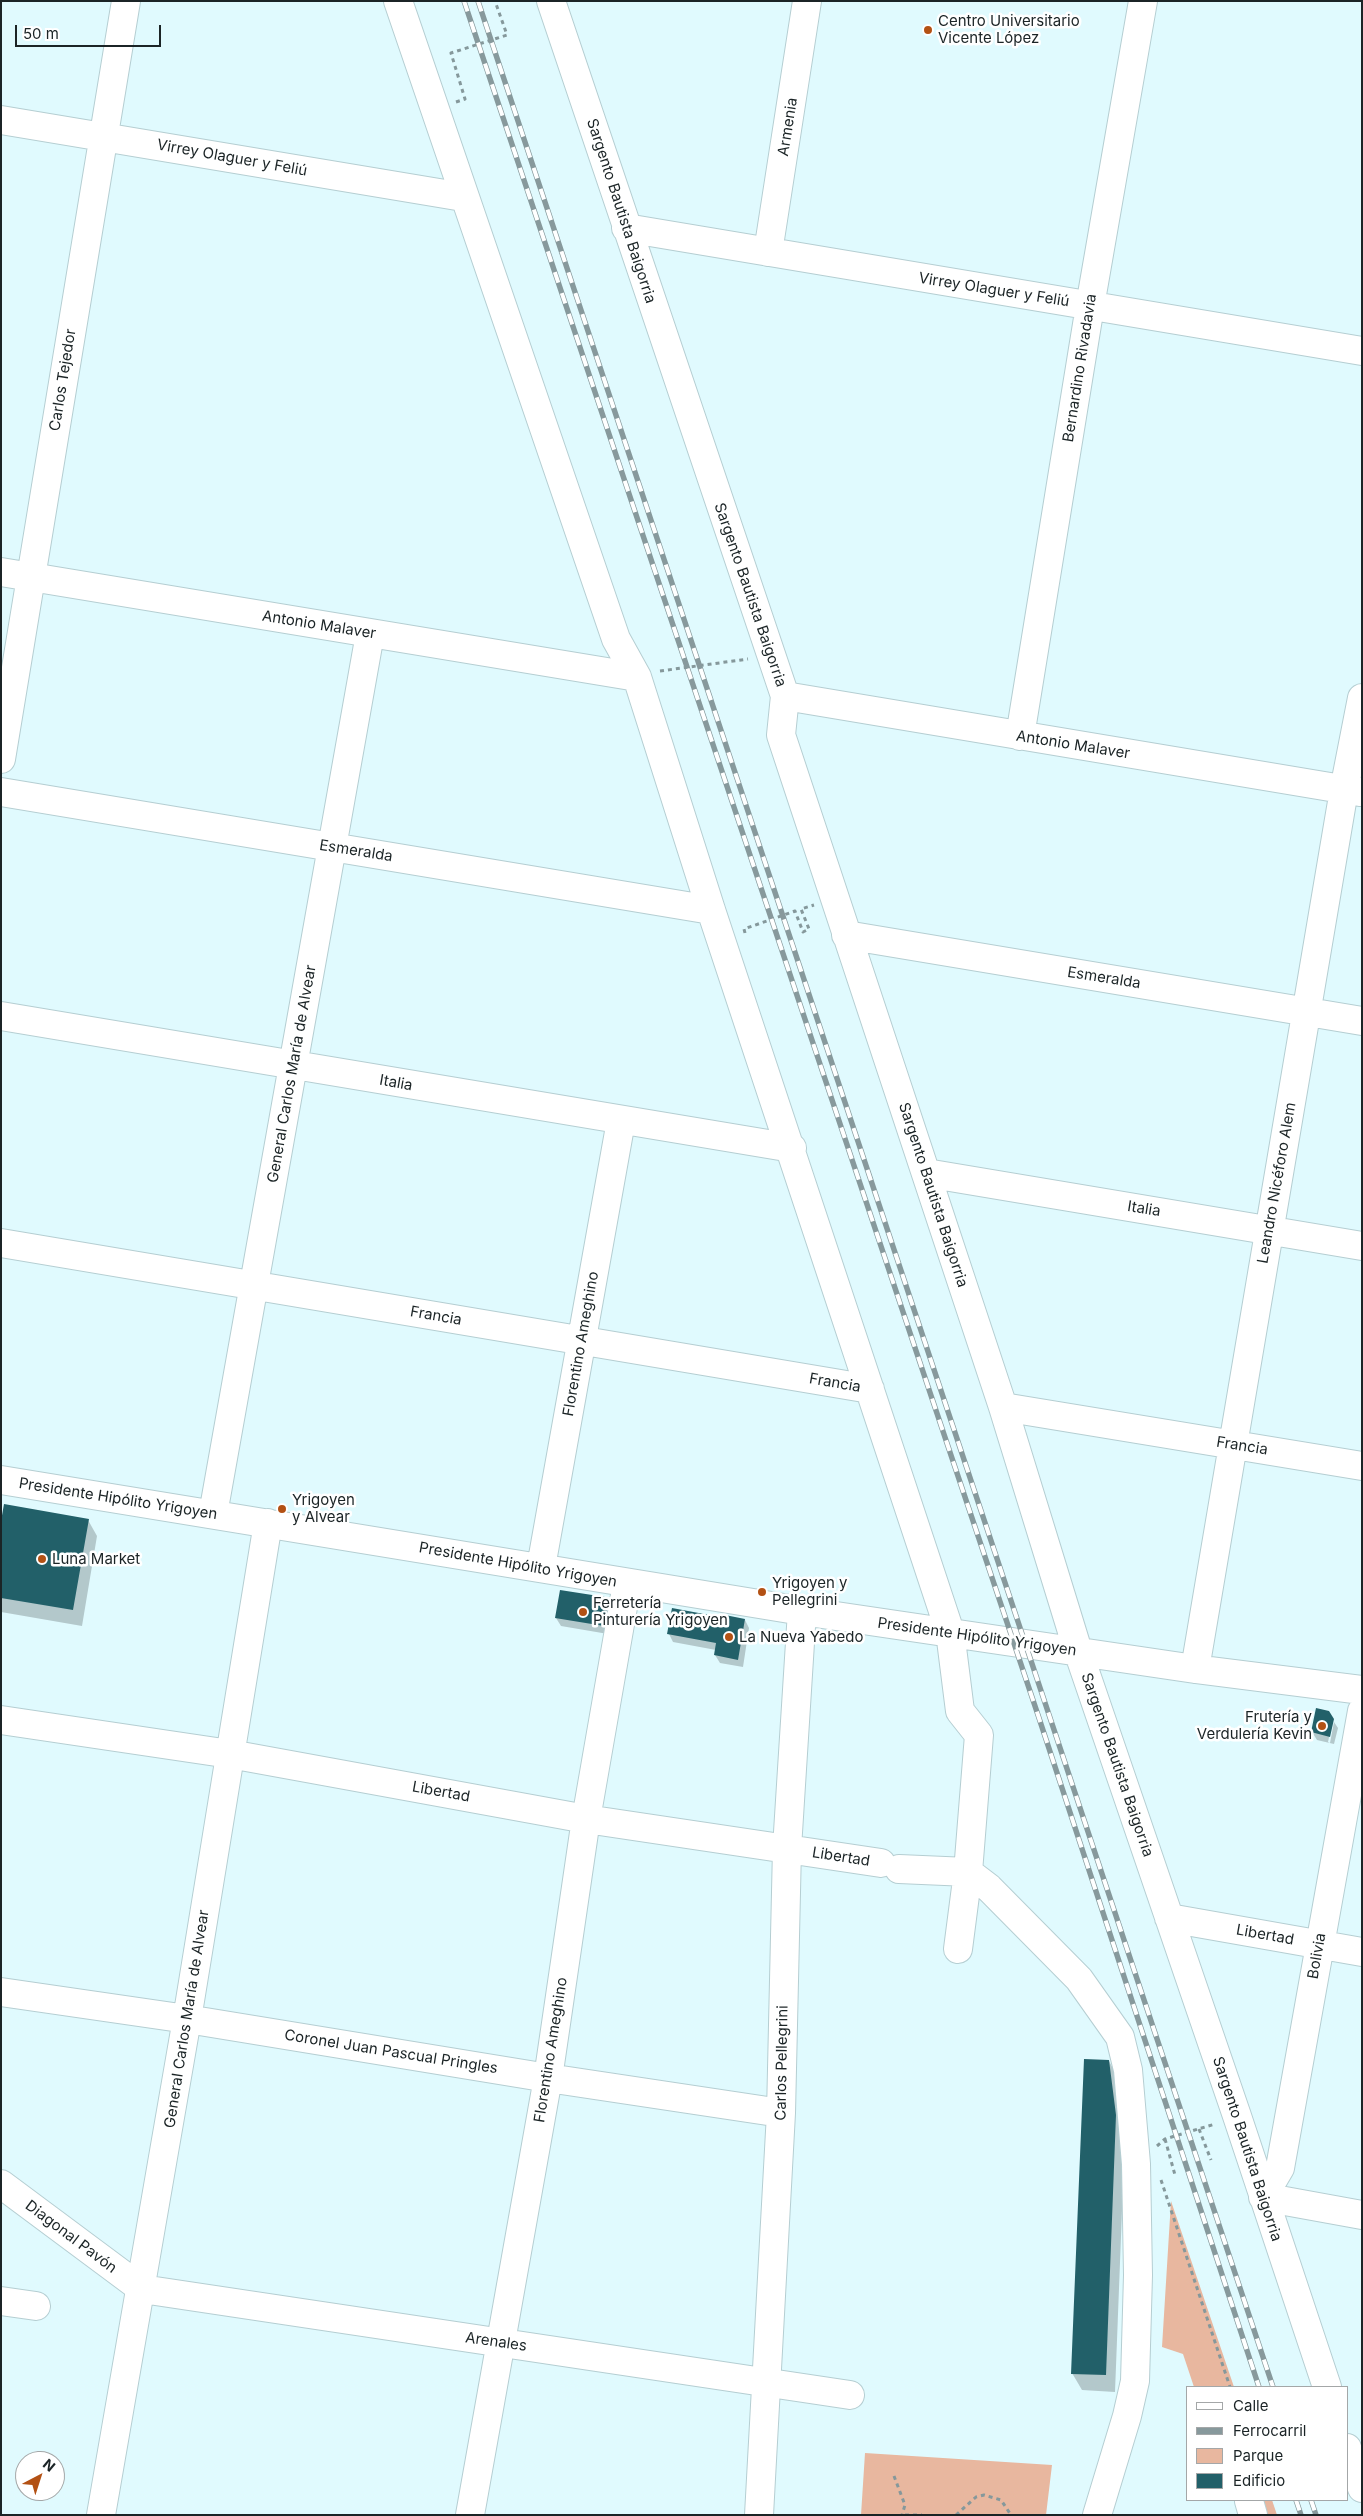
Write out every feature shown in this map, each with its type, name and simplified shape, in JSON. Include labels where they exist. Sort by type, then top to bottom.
[{"type":"street","name":"Carlos Tejedor","points":[[1,759],[126,1]]},
{"type":"street","points":[[398,1],[463,197],[616,639],[650,679],[711,910],[792,1148],[950,1632],[960,1711],[979,1735],[968,1872],[958,1949]]},
{"type":"street","name":"Sargento Bautista Baigorria","points":[[551,1],[785,696],[781,735],[1003,1407],[1078,1652],[1237,2116],[1326,2386]]},
{"type":"street","name":"Armenia","points":[[768,252],[807,1]]},
{"type":"street","name":"Bernardino Rivadavia","points":[[1020,736],[1090,306],[1143,1]]},
{"type":"street","name":"Virrey Olaguer y Feliú","points":[[1,120],[463,197]]},
{"type":"street","name":"Virrey Olaguer y Feliú","points":[[626,228],[1362,351]]},
{"type":"street","name":"Antonio Malaver","points":[[1,572],[650,679]]},
{"type":"street","name":"General Carlos María de Alvear","points":[[212,1514],[255,1285],[370,634]]},
{"type":"street","name":"Antonio Malaver","points":[[785,696],[1353,791]]},
{"type":"street","name":"Leandro Nicéforo Alem","points":[[1195,1669],[1306,1012],[1353,791],[1362,698]]},
{"type":"street","name":"Esmeralda","points":[[1,792],[711,910]]},
{"type":"street","name":"Esmeralda","points":[[846,935],[1362,1021]]},
{"type":"street","name":"Italia","points":[[1,1016],[621,1121],[792,1148]]},
{"type":"street","name":"Florentino Ameghino","points":[[540,1567],[621,1121]]},
{"type":"street","name":"Italia","points":[[926,1173],[1362,1246]]},
{"type":"street","name":"Francia","points":[[1,1243],[870,1389]]},
{"type":"street","name":"Francia","points":[[1003,1407],[1362,1466]]},
{"type":"street","name":"Presidente Hipólito Yrigoyen","points":[[1,1480],[540,1567],[627,1584],[802,1612],[1195,1669],[1362,1690]]},
{"type":"street","name":"General Carlos María de Alvear","points":[[101,2515],[142,2290],[268,1523]]},
{"type":"street","name":"Florentino Ameghino","points":[[470,2515],[548,2078],[586,1818],[627,1584]]},
{"type":"street","name":"Carlos Pellegrini","points":[[759,2515],[781,2113],[787,1848],[802,1612]]},
{"type":"street","name":"Bolivia","points":[[1263,2197],[1280,2168],[1362,1711]]},
{"type":"street","name":"Libertad","points":[[1,1720],[230,1754],[586,1818],[787,1848],[890,1866],[968,1872]]},
{"type":"street","points":[[968,1872],[989,1888],[1079,1979],[1120,2037],[1128,2070],[1136,2164],[1138,2257],[1135,2381],[1127,2416],[1097,2515]]},
{"type":"street","name":"Libertad","points":[[1169,1918],[1362,1952]]},
{"type":"street","name":"Coronel Juan Pascual Pringles","points":[[1,1992],[187,2019],[548,2078],[781,2113]]},
{"type":"street","name":"Diagonal Pavón","points":[[1,2184],[142,2290]]},
{"type":"street","points":[[1263,2197],[1362,2215]]},
{"type":"street","name":"Arenales","points":[[142,2290],[850,2395]]},
{"type":"street","points":[[1,2301],[36,2306]]},
{"type":"street","points":[[1348,2451],[1361,2484]]},
{"type":"path","points":[[434,110],[466,100],[451,52],[507,35],[494,1]]},
{"type":"path","points":[[650,679],[660,672],[771,655]]},
{"type":"path","points":[[746,937],[744,929],[796,911],[803,932],[809,930],[802,909],[834,898]]},
{"type":"path","points":[[1152,2154],[1165,2139],[1237,2116]]},
{"type":"path","points":[[1199,2129],[1210,2160]]},
{"type":"path","points":[[1165,2139],[1175,2175]]},
{"type":"path","points":[[1158,2172],[1230,2386]]},
{"type":"path","points":[[894,2476],[905,2505],[903,2515],[922,2515]]},
{"type":"path","points":[[956,2515],[976,2497],[984,2495],[1002,2500],[1011,2515]]},
{"type":"green space","points":[[1171,2201],[1234,2386],[1194,2386],[1183,2354],[1162,2347]]},
{"type":"green space","points":[[865,2453],[1052,2465],[1046,2515],[861,2515]]},
{"type":"green space","points":[[1261,2501],[1272,2501],[1277,2515],[1265,2515]]},
{"type":"building","name":"Luna Market","points":[[4,1504],[89,1519],[73,1610],[1,1598],[1,1521]]},
{"type":"building","name":"Ferretería Pinturería Yrigoyen","points":[[560,1590],[605,1597],[608,1602],[604,1626],[555,1618]]},
{"type":"building","points":[[672,1608],[720,1617],[720,1614],[745,1619],[738,1660],[714,1655],[716,1643],[667,1634]]},
{"type":"building","name":"Frutería y Verdulería Kevin","points":[[1316,1708],[1329,1711],[1334,1719],[1330,1737],[1311,1732]]},
{"type":"building","points":[[1084,2059],[1109,2060],[1116,2115],[1106,2375],[1071,2374]]},
{"type":"railway","points":[[464,1],[1038,1715],[1259,2386]]},
{"type":"railway","points":[[478,1],[1273,2386]]},
{"type":"railway","points":[[1296,2501],[1301,2515]]},
{"type":"railway","points":[[1311,2501],[1316,2515]]},
{"type":"place","name":"Centro Universitario Vicente López","points":[[928,30]]},
{"type":"place","name":"Yrigoyen y Alvear","points":[[282,1509]]},
{"type":"place","name":"Luna Market","points":[[42,1559]]},
{"type":"place","name":"Yrigoyen y Pellegrini","points":[[762,1592]]},
{"type":"place","name":"Ferretería Pinturería Yrigoyen","points":[[583,1612]]},
{"type":"place","name":"La Nueva Yabedo","points":[[729,1637]]},
{"type":"place","name":"Frutería y Verdulería Kevin","points":[[1322,1726]]}]
